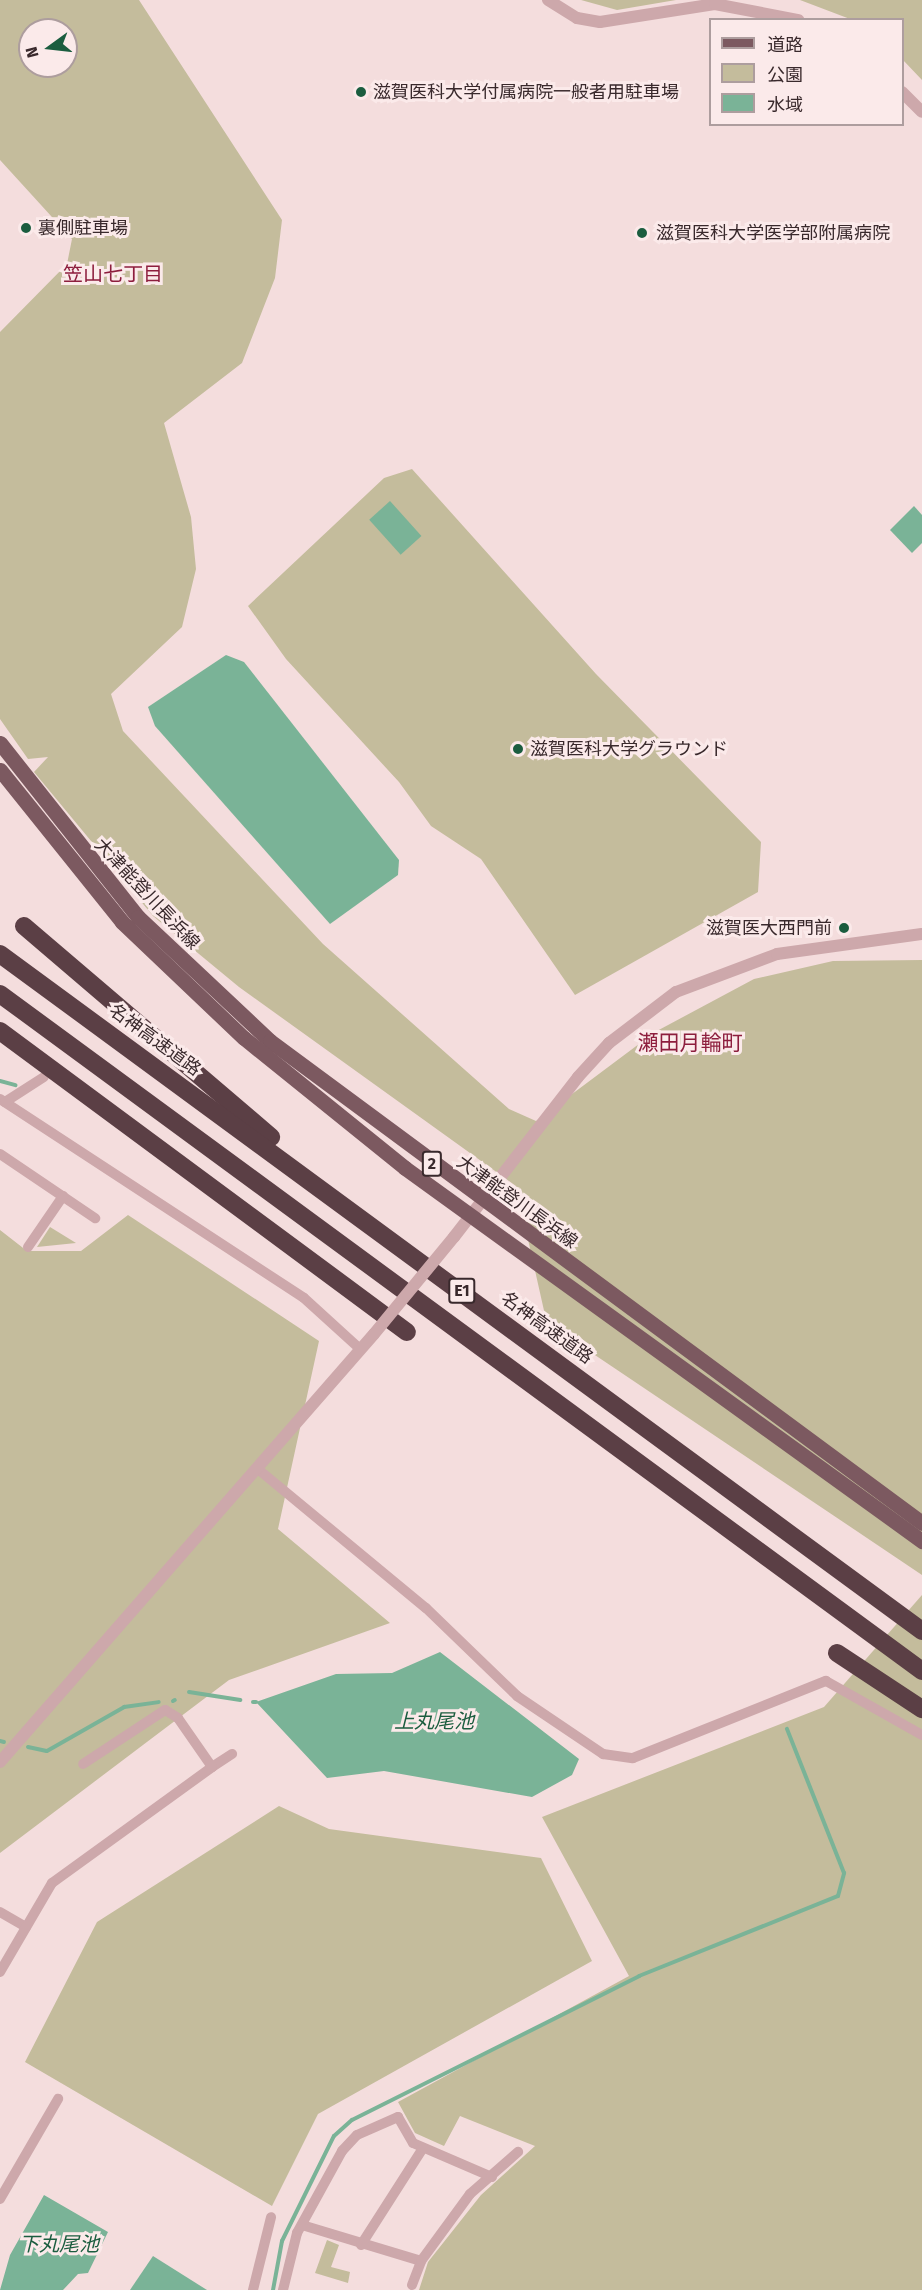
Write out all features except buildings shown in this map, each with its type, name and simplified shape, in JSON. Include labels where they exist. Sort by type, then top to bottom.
[{"type":"highway","points":[[24,926],[359,1215]]},
{"type":"highway","name":"名神高速道路","points":[[0,954],[359,1215],[922,1631]]},
{"type":"highway","name":"E1","points":[[0,994],[922,1671]]},
{"type":"highway","points":[[0,1031],[407,1332]]},
{"type":"highway","points":[[837,1653],[922,1709]]},
{"type":"main road","name":"大津能登川長浜線","points":[[0,743],[138,916],[214,993],[481,1201],[922,1523]]},
{"type":"main road","name":"大津能登川長浜線","points":[[0,770],[122,922],[201,1000],[405,1168],[922,1541]]},
{"type":"street","points":[[548,0],[576,18],[600,22],[679,6],[715,4],[788,18]]},
{"type":"street","points":[[904,93],[922,112]]},
{"type":"street","points":[[0,1762],[259,1470],[454,1237],[547,1112],[609,1043],[676,992],[777,954],[922,934]]},
{"type":"street","points":[[44,1077],[2,1100],[304,1298],[360,1349]]},
{"type":"street","points":[[0,1154],[95,1218]]},
{"type":"street","points":[[28,1247],[63,1196]]},
{"type":"street","points":[[259,1470],[426,1608],[517,1696],[603,1754],[633,1758],[826,1681],[922,1735]]},
{"type":"street","points":[[83,1764],[165,1710],[178,1718],[212,1767]]},
{"type":"street","points":[[0,1972],[52,1883],[232,1754]]},
{"type":"street","points":[[0,1912],[26,1927]]},
{"type":"street","points":[[0,2199],[58,2099]]},
{"type":"street","points":[[283,2290],[302,2225],[357,2135],[398,2117],[413,2143],[492,2177]]},
{"type":"street","points":[[361,2245],[423,2148]]},
{"type":"street","points":[[412,2285],[421,2261],[470,2193],[492,2177],[518,2152]]},
{"type":"street","points":[[253,2290],[271,2217]]},
{"type":"street","points":[[302,2225],[361,2245],[421,2261]]},
{"type":"green space","points":[[0,0],[139,0],[282,220],[275,278],[242,363],[164,423],[191,517],[196,569],[182,627],[111,694],[123,731],[323,944],[509,1109],[536,1121],[655,1032],[754,979],[833,961],[922,960],[922,1575],[586,1349],[545,1315],[516,1186],[239,987],[153,916],[34,772],[48,757],[28,759],[0,719],[0,332],[67,264],[72,239],[0,160]]},
{"type":"green space","points":[[581,0],[676,0],[617,10]]},
{"type":"green space","points":[[800,0],[922,0],[922,80],[904,61],[904,18],[847,18]]},
{"type":"green space","name":"滋賀医科大学グラウンド","points":[[412,469],[596,674],[761,842],[758,892],[575,995],[481,859],[431,826],[399,782],[286,659],[248,606],[384,478]]},
{"type":"green space","points":[[128,1215],[319,1341],[278,1529],[390,1623],[229,1680],[0,1853],[0,1230],[27,1251],[81,1251]]},
{"type":"green space","points":[[50,1227],[76,1243],[37,1247]]},
{"type":"green space","points":[[922,1595],[922,2290],[419,2290],[428,2262],[481,2195],[535,2146],[460,2116],[444,2146],[415,2133],[398,2102],[629,1976],[542,1817],[824,1707]]},
{"type":"green space","points":[[279,1806],[329,1829],[541,1858],[592,1961],[318,2114],[272,2206],[25,2062],[97,1922]]},
{"type":"green space","points":[[327,2240],[339,2245],[331,2267],[350,2272],[348,2283],[315,2273]]},
{"type":"water","points":[[390,501],[421,536],[401,555],[369,520]]},
{"type":"water","points":[[914,506],[922,515],[922,543],[912,553],[890,530]]},
{"type":"water","points":[[226,655],[244,662],[399,860],[398,875],[330,924],[155,726],[148,707]]},
{"type":"water","name":"上丸尾池","points":[[440,1652],[579,1759],[572,1775],[532,1797],[384,1771],[327,1778],[256,1702],[336,1674],[392,1673]]},
{"type":"water","name":"下丸尾池","points":[[44,2195],[108,2232],[88,2273],[78,2274],[63,2290],[0,2290],[10,2255]]},
{"type":"water","name":"下丸尾池","points":[[153,2256],[207,2290],[130,2290]]},
{"type":"waterway","points":[[0,1081],[15,1085]]},
{"type":"waterway","points":[[189,1692],[240,1700]]},
{"type":"waterway","points":[[28,1747],[47,1751],[124,1707],[159,1702]]},
{"type":"waterway","points":[[273,2290],[282,2241],[334,2136],[352,2120],[639,1976],[838,1896],[844,1873],[787,1729]]},
{"type":"waterway","points":[[0,1741],[4,1742]]},
{"type":"place","name":"滋賀医科大学付属病院一般者用駐車場","points":[[361,92]]},
{"type":"place","name":"裏側駐車場","points":[[26,228]]},
{"type":"place","name":"滋賀医科大学医学部附属病院","points":[[642,233]]},
{"type":"place","name":"滋賀医科大学グラウンド","points":[[518,749]]},
{"type":"place","name":"滋賀医大西門前","points":[[844,928]]},
{"type":"district","name":"笠山七丁目","points":[[113,274]]},
{"type":"district","name":"瀬田月輪町","points":[[690,1043]]}]
